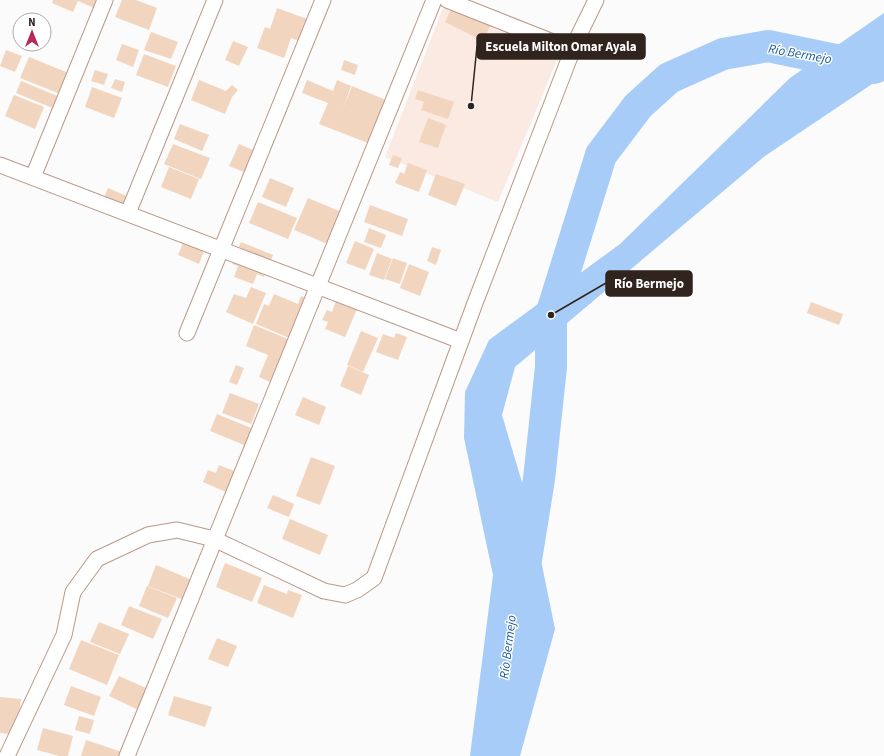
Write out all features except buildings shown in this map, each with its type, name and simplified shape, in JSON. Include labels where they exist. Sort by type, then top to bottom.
[{"type":"street","points":[[33,177],[105,0]]},
{"type":"street","points":[[128,213],[215,0]]},
{"type":"street","points":[[187,333],[323,0]]},
{"type":"street","points":[[127,756],[434,0]]},
{"type":"street","points":[[447,0],[573,50]]},
{"type":"street","points":[[7,756],[64,635],[73,592],[98,559],[148,536],[177,530],[214,539],[324,591],[345,595],[357,590],[374,578],[461,341],[573,50],[596,0]]},
{"type":"street","points":[[0,165],[461,341]]},
{"type":"shaded area","points":[[443,8],[559,55],[498,202],[385,157]]},
{"type":"water","points":[[884,13],[884,76],[765,156],[515,367],[502,415],[532,516],[555,629],[520,756],[470,756],[493,575],[464,438],[465,392],[489,340],[620,244],[790,78]]},
{"type":"waterway","name":"Río Bermejo","points":[[526,560],[539,479],[551,367],[551,315],[601,155],[638,106],[669,78],[723,54],[768,46],[874,68],[884,63]]},
{"type":"place","name":"Escuela Milton Omar Ayala","points":[[471,106]]},
{"type":"place","name":"Río Bermejo","points":[[551,315]]}]
